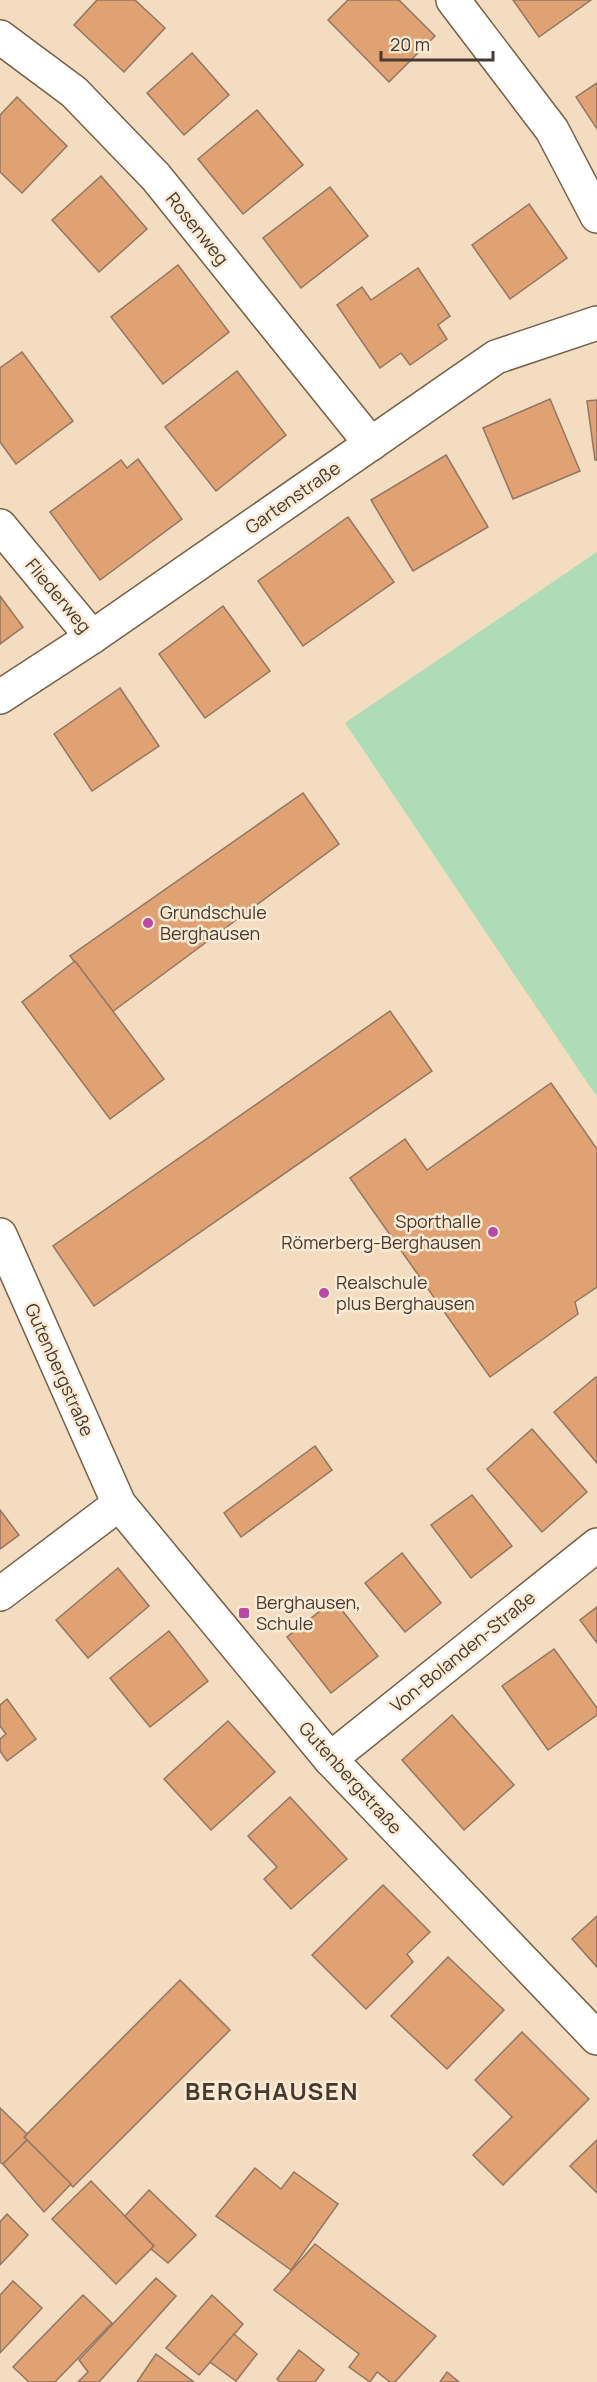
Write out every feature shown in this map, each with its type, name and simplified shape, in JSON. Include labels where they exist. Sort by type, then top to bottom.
[{"type":"street","points":[[453,0],[552,130],[597,216]]},
{"type":"street","name":"Rosenweg","points":[[0,38],[74,92],[156,177],[371,444]]},
{"type":"street","name":"Gartenstraße","points":[[0,697],[92,637],[496,357],[597,323]]},
{"type":"street","name":"Fliederweg","points":[[0,526],[92,637]]},
{"type":"street","name":"Gutenbergstraße","points":[[0,1235],[119,1504],[330,1759],[597,2038]]},
{"type":"street","points":[[0,1594],[119,1504]]},
{"type":"street","name":"Von-Bolanden-Straße","points":[[330,1759],[597,1545]]},
{"type":"green space","points":[[597,552],[597,1097],[345,723]]},
{"type":"building","points":[[97,0],[135,0],[165,28],[124,72],[74,25]]},
{"type":"building","points":[[348,0],[399,0],[435,36],[389,82],[328,20]]},
{"type":"building","points":[[513,0],[591,0],[539,37]]},
{"type":"building","points":[[192,53],[229,95],[184,135],[147,93]]},
{"type":"building","points":[[597,83],[597,129],[576,97]]},
{"type":"building","points":[[17,97],[67,146],[22,193],[0,172],[0,115]]},
{"type":"building","points":[[257,110],[303,165],[243,214],[198,159]]},
{"type":"building","points":[[101,176],[147,229],[99,272],[52,220]]},
{"type":"building","points":[[330,187],[368,236],[301,288],[263,238]]},
{"type":"building","points":[[529,204],[567,258],[510,299],[472,245]]},
{"type":"building","points":[[178,265],[229,332],[163,384],[111,317]]},
{"type":"building","points":[[418,268],[450,316],[438,325],[447,339],[410,365],[401,353],[380,368],[337,305],[362,287],[371,300]]},
{"type":"building","points":[[22,352],[73,421],[16,464],[0,442],[0,368]]},
{"type":"building","points":[[237,371],[286,435],[216,491],[165,427]]},
{"type":"building","points":[[550,399],[580,471],[513,499],[483,428]]},
{"type":"building","points":[[597,400],[597,460],[595,460],[587,401]]},
{"type":"building","points":[[446,455],[488,527],[413,571],[371,500]]},
{"type":"building","points":[[138,459],[182,519],[100,580],[50,512],[121,460],[127,468]]},
{"type":"building","points":[[348,517],[394,582],[303,646],[258,581]]},
{"type":"building","points":[[0,596],[23,627],[0,644]]},
{"type":"building","points":[[223,606],[270,671],[205,718],[159,654]]},
{"type":"building","points":[[120,688],[159,746],[92,791],[54,734]]},
{"type":"building","points":[[303,793],[339,844],[112,1012],[70,956]]},
{"type":"building","points":[[75,961],[164,1079],[110,1119],[22,1002]]},
{"type":"building","points":[[390,1011],[432,1071],[94,1306],[53,1246]]},
{"type":"building","name":"Sporthalle Römerberg-Berghausen","points":[[551,1083],[597,1149],[597,1287],[575,1302],[578,1314],[490,1377],[350,1178],[405,1139],[427,1170]]},
{"type":"building","points":[[597,1378],[597,1463],[554,1412]]},
{"type":"building","points":[[532,1429],[587,1492],[542,1532],[487,1469]]},
{"type":"building","points":[[315,1446],[332,1470],[241,1537],[224,1513]]},
{"type":"building","points":[[472,1495],[512,1546],[471,1578],[431,1525]]},
{"type":"building","points":[[0,1510],[19,1535],[0,1549]]},
{"type":"building","points":[[402,1553],[441,1603],[405,1632],[365,1583]]},
{"type":"building","points":[[118,1568],[149,1606],[88,1658],[56,1620]]},
{"type":"building","points":[[334,1600],[378,1656],[331,1693],[287,1637]]},
{"type":"building","points":[[597,1607],[597,1643],[580,1620]]},
{"type":"building","points":[[169,1631],[208,1681],[150,1727],[110,1678]]},
{"type":"building","points":[[554,1649],[597,1708],[597,1715],[548,1750],[502,1686]]},
{"type":"building","points":[[7,1699],[36,1739],[7,1761],[0,1751],[0,1739],[6,1734],[0,1726],[0,1705]]},
{"type":"building","points":[[452,1715],[514,1785],[464,1830],[402,1760]]},
{"type":"building","points":[[228,1721],[275,1772],[211,1830],[164,1779]]},
{"type":"building","points":[[290,1797],[347,1859],[291,1909],[264,1879],[277,1867],[248,1836]]},
{"type":"building","points":[[383,1885],[430,1932],[407,1954],[413,1962],[366,2009],[312,1955]]},
{"type":"building","points":[[597,1916],[597,1967],[572,1939]]},
{"type":"building","points":[[448,1957],[504,2010],[447,2069],[391,2016]]},
{"type":"building","points":[[180,1980],[230,2030],[73,2187],[24,2137]]},
{"type":"building","points":[[522,2032],[589,2099],[503,2185],[473,2155],[512,2117],[475,2080]]},
{"type":"building","points":[[0,2108],[27,2134],[24,2137],[27,2140],[3,2164],[0,2162]]},
{"type":"building","points":[[27,2140],[71,2184],[44,2212],[3,2164]]},
{"type":"building","points":[[597,2140],[597,2193],[570,2166]]},
{"type":"building","points":[[255,2168],[281,2189],[294,2172],[338,2204],[291,2270],[216,2216]]},
{"type":"building","points":[[91,2181],[154,2246],[116,2284],[52,2219]]},
{"type":"building","points":[[149,2190],[196,2235],[168,2263],[151,2249],[154,2246],[125,2216]]},
{"type":"building","points":[[7,2214],[28,2235],[0,2265],[0,2222]]},
{"type":"building","points":[[315,2244],[436,2336],[395,2382],[390,2382],[377,2372],[370,2382],[349,2367],[359,2354],[274,2290]]},
{"type":"building","points":[[156,2278],[176,2296],[99,2382],[78,2382],[88,2372],[79,2360]]},
{"type":"building","points":[[13,2281],[42,2308],[0,2353],[0,2295]]},
{"type":"building","points":[[83,2295],[112,2323],[55,2382],[29,2382],[13,2367]]},
{"type":"building","points":[[212,2295],[243,2324],[199,2375],[166,2348]]},
{"type":"building","points":[[234,2334],[257,2354],[236,2381],[210,2362]]},
{"type":"building","points":[[299,2350],[324,2370],[315,2382],[280,2382],[277,2379]]},
{"type":"building","points":[[156,2354],[194,2382],[137,2382]]},
{"type":"building","points":[[447,2372],[459,2382],[440,2382]]},
{"type":"place","name":"Grundschule Berghausen","points":[[148,923]]},
{"type":"place","name":"Sporthalle Römerberg-Berghausen","points":[[493,1232]]},
{"type":"place","name":"Realschule plus Berghausen","points":[[324,1293]]},
{"type":"place","name":"Berghausen, Schule","points":[[244,1613]]},
{"type":"district","name":"BERGHAUSEN","points":[[272,2092]]}]
